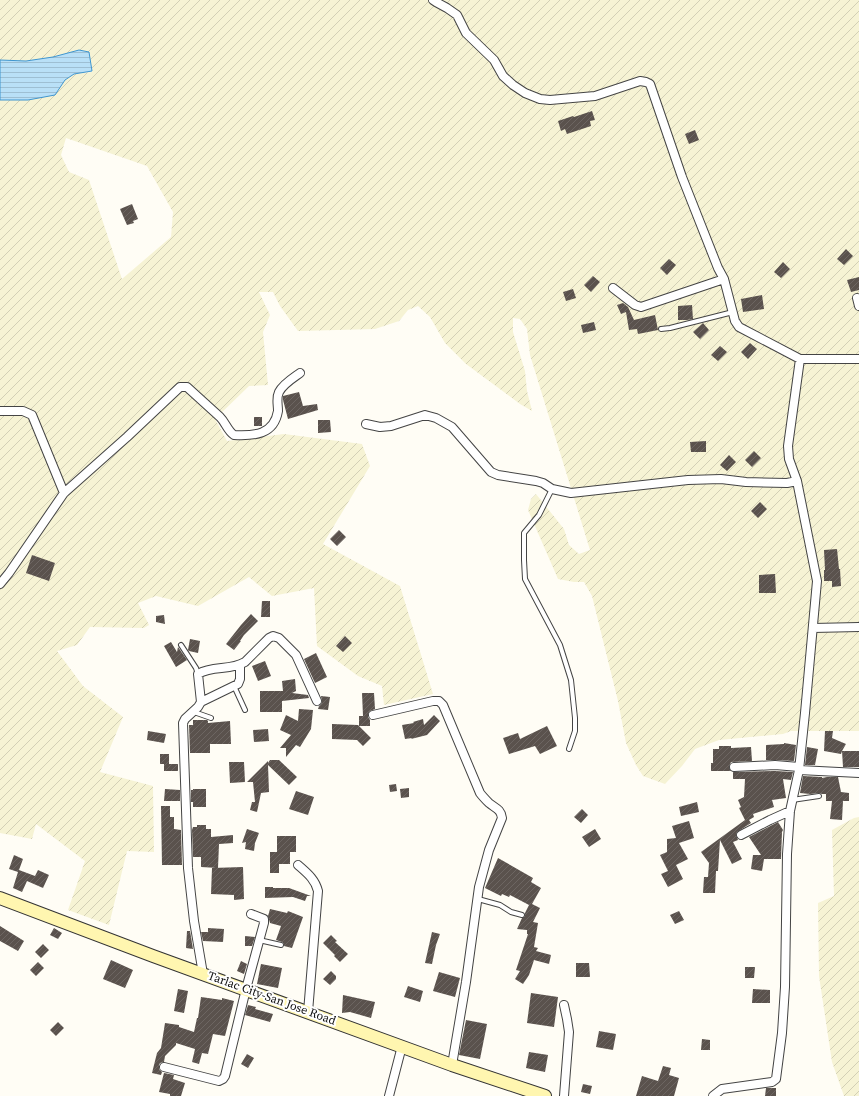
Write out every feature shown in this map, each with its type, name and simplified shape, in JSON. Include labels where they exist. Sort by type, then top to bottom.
[{"type":"main road","name":"Tarlac City-San Jose Road","points":[[0,898],[308,1012],[545,1096]]},
{"type":"street","points":[[434,0],[457,15],[466,33],[494,60],[503,76],[513,86],[540,100],[595,96],[640,81],[650,84],[682,177],[718,268],[724,279],[732,312],[739,327],[800,359],[858,360]]},
{"type":"street","points":[[613,288],[635,305],[641,307],[724,279]]},
{"type":"street","points":[[713,1096],[722,1089],[772,1082],[776,1079],[782,1033],[785,987],[786,854],[790,811],[799,769],[817,581],[797,481],[789,459],[788,446],[800,359]]},
{"type":"street","points":[[0,584],[64,492],[127,438],[180,387],[187,387],[220,417],[227,430],[234,435],[241,436],[260,434],[268,430],[276,418],[279,392],[284,385],[300,373]]},
{"type":"street","points":[[0,411],[23,411],[32,415],[64,492]]},
{"type":"street","points":[[366,424],[380,427],[391,426],[425,414],[452,427],[491,472],[498,475],[544,483],[552,489],[571,493],[688,480],[721,479],[746,482],[787,483],[797,481]]},
{"type":"street","points":[[813,628],[859,627]]},
{"type":"street","points":[[204,974],[194,920],[188,868],[183,723],[185,719],[198,708],[201,702],[198,674],[207,670],[240,665],[273,636],[279,638],[296,655],[317,701]]},
{"type":"street","points":[[201,702],[238,684],[240,665]]},
{"type":"street","points":[[373,715],[433,701],[439,702],[443,705],[480,793],[501,813],[502,818],[489,850],[479,887],[466,982],[452,1064]]},
{"type":"street","points":[[734,767],[775,765],[799,769],[859,773]]},
{"type":"street","points":[[741,835],[790,811]]},
{"type":"street","points":[[298,866],[312,877],[318,891],[308,1012]]},
{"type":"street","points":[[164,1067],[219,1081],[222,1079],[227,1070],[246,989],[264,923],[264,919],[251,914]]},
{"type":"street","points":[[564,1005],[569,1032],[564,1096]]},
{"type":"street","points":[[389,1096],[402,1046]]},
{"type":"lane","points":[[661,329],[732,312]]},
{"type":"lane","points":[[552,489],[539,515],[524,533],[524,560],[526,579],[560,645],[571,680],[575,731],[569,749]]},
{"type":"lane","points":[[181,645],[196,668],[198,674]]},
{"type":"lane","points":[[234,686],[245,710]]},
{"type":"lane","points":[[193,712],[211,718]]},
{"type":"lane","points":[[792,800],[819,796]]},
{"type":"lane","points":[[477,898],[500,905],[511,912],[522,915]]},
{"type":"lane","points":[[259,940],[281,945]]},
{"type":"shaded area","points":[[0,0],[859,0],[859,731],[791,731],[783,734],[719,740],[695,749],[665,784],[643,776],[626,743],[618,701],[592,596],[584,582],[558,579],[528,510],[531,499],[536,494],[564,529],[569,545],[579,554],[590,550],[530,355],[527,329],[520,319],[513,318],[513,332],[525,371],[527,391],[532,411],[520,404],[466,364],[445,343],[430,317],[418,306],[408,310],[399,321],[375,329],[298,331],[280,306],[273,292],[259,292],[270,315],[263,332],[268,385],[249,386],[215,419],[227,441],[284,434],[362,444],[370,466],[323,544],[400,586],[433,694],[384,705],[382,686],[358,676],[317,646],[314,588],[272,596],[249,577],[198,606],[156,596],[138,603],[149,625],[144,628],[90,627],[77,645],[57,651],[83,686],[123,717],[100,772],[153,786],[154,852],[127,851],[109,925],[68,910],[85,861],[36,824],[32,839],[0,833],[0,100],[55,95],[65,80],[74,74],[92,72],[89,52],[79,50],[53,57],[26,61],[0,60]],"holes":[[[66,138],[147,166],[173,212],[171,237],[122,279],[89,180],[69,172],[61,155]]]},
{"type":"shaded area","points":[[859,817],[859,1096],[844,1096],[832,1062],[819,976],[818,903],[834,896],[832,830],[854,818]]},
{"type":"water","points":[[79,50],[89,52],[92,71],[74,74],[65,80],[55,95],[28,100],[0,100],[0,60],[26,61],[53,57]]},
{"type":"building","points":[[592,111],[595,120],[590,121],[591,126],[567,134],[565,129],[561,131],[558,121]]},
{"type":"building","points":[[695,130],[699,140],[689,144],[685,134]]},
{"type":"building","points":[[132,204],[138,219],[133,221],[134,223],[127,225],[120,209]]},
{"type":"building","points":[[846,249],[853,256],[844,265],[837,259]]},
{"type":"building","points":[[669,259],[676,265],[667,275],[660,268]]},
{"type":"building","points":[[783,262],[790,269],[781,278],[774,272]]},
{"type":"building","points":[[593,276],[600,282],[591,292],[584,285]]},
{"type":"building","points":[[859,277],[859,290],[851,292],[847,280]]},
{"type":"building","points":[[573,289],[576,298],[566,301],[563,292]]},
{"type":"building","points":[[762,295],[764,309],[743,312],[741,299]]},
{"type":"building","points":[[623,303],[628,307],[634,320],[655,315],[658,330],[638,334],[637,329],[629,330],[626,312],[621,314],[617,305]]},
{"type":"building","points":[[692,305],[693,319],[678,320],[678,306]]},
{"type":"building","points":[[594,322],[596,330],[583,333],[581,325]]},
{"type":"building","points":[[703,323],[709,330],[700,339],[693,332]]},
{"type":"building","points":[[750,343],[757,349],[748,359],[741,352]]},
{"type":"building","points":[[720,346],[727,352],[718,361],[711,355]]},
{"type":"building","points":[[299,392],[303,406],[317,404],[318,410],[288,419],[283,396]]},
{"type":"building","points":[[254,417],[262,417],[262,426],[254,426]]},
{"type":"building","points":[[318,420],[330,420],[331,432],[318,433]]},
{"type":"building","points":[[706,441],[706,452],[691,452],[690,442]]},
{"type":"building","points":[[754,451],[761,458],[752,467],[745,460]]},
{"type":"building","points":[[729,455],[736,462],[727,471],[720,465]]},
{"type":"building","points":[[760,502],[767,509],[758,518],[751,511]]},
{"type":"building","points":[[339,530],[346,537],[337,546],[330,539]]},
{"type":"building","points":[[837,549],[841,586],[832,587],[832,581],[824,581],[824,550]]},
{"type":"building","points":[[32,555],[55,563],[49,581],[26,573]]},
{"type":"building","points":[[775,574],[776,593],[759,593],[759,575]]},
{"type":"building","points":[[262,601],[270,601],[270,617],[261,617]]},
{"type":"building","points":[[251,614],[258,621],[244,635],[234,650],[226,644]]},
{"type":"building","points":[[164,615],[165,624],[156,622],[156,616]]},
{"type":"building","points":[[345,636],[352,643],[343,652],[336,646]]},
{"type":"building","points":[[190,639],[200,641],[198,653],[188,650]]},
{"type":"building","points":[[171,642],[177,652],[178,647],[187,660],[176,667],[164,646]]},
{"type":"building","points":[[316,653],[327,677],[315,683],[304,659]]},
{"type":"building","points":[[265,661],[271,676],[258,681],[252,666]]},
{"type":"building","points":[[295,679],[296,691],[292,693],[308,695],[309,698],[282,701],[282,712],[260,712],[260,691],[283,691],[282,681]]},
{"type":"building","points":[[362,693],[374,693],[375,709],[370,711],[368,714],[370,726],[359,726],[359,716],[363,716]]},
{"type":"building","points":[[321,696],[330,697],[328,710],[318,709],[322,702]]},
{"type":"building","points":[[299,709],[313,710],[311,729],[300,747],[296,745],[286,757],[286,748],[280,748],[291,735],[280,730],[286,715],[298,721]]},
{"type":"building","points":[[434,715],[440,721],[427,735],[405,739],[402,725],[414,723],[413,722],[423,719],[424,725]]},
{"type":"building","points":[[193,720],[207,720],[208,723],[230,721],[231,744],[210,744],[210,753],[190,753],[189,725],[193,725]]},
{"type":"building","points":[[332,724],[358,725],[371,738],[363,746],[357,740],[332,739]]},
{"type":"building","points":[[547,726],[557,746],[540,754],[535,746],[509,754],[503,738],[518,733],[520,739]]},
{"type":"building","points":[[268,729],[269,741],[254,742],[253,730]]},
{"type":"building","points":[[148,731],[166,734],[164,743],[147,740]]},
{"type":"building","points":[[825,731],[833,731],[832,738],[846,744],[841,754],[824,751]]},
{"type":"building","points":[[784,743],[796,745],[794,761],[766,760],[766,745]]},
{"type":"building","points":[[719,746],[731,746],[731,748],[751,747],[752,761],[731,762],[729,767],[731,771],[711,771],[711,763],[713,763],[713,749],[719,749]]},
{"type":"building","points":[[807,747],[818,749],[815,765],[805,765]]},
{"type":"building","points":[[842,751],[859,751],[859,767],[843,767]]},
{"type":"building","points":[[160,754],[169,754],[169,764],[178,764],[178,771],[164,771],[164,764],[160,764]]},
{"type":"building","points":[[270,760],[279,760],[297,777],[289,785],[268,765],[269,792],[261,793],[257,812],[250,810],[252,802],[255,802],[253,782],[247,782]]},
{"type":"building","points":[[229,762],[244,762],[245,782],[230,783]]},
{"type":"building","points":[[733,772],[793,772],[791,780],[783,779],[786,798],[772,800],[774,807],[753,814],[754,817],[749,820],[751,823],[737,832],[736,835],[738,840],[733,842],[742,859],[732,864],[720,840],[715,893],[703,893],[704,877],[708,877],[709,863],[701,852],[745,820],[739,808],[741,807],[738,800],[744,797],[745,779],[733,779]]},
{"type":"building","points":[[803,776],[822,778],[838,777],[841,792],[849,793],[849,801],[843,801],[842,820],[830,819],[832,801],[826,801],[826,794],[800,793]]},
{"type":"building","points":[[396,784],[397,791],[390,792],[389,785]]},
{"type":"building","points":[[409,788],[409,797],[401,798],[400,789]]},
{"type":"building","points":[[165,789],[180,790],[180,801],[164,801]]},
{"type":"building","points":[[206,789],[206,807],[193,807],[193,802],[191,802],[191,790]]},
{"type":"building","points":[[296,791],[314,797],[308,815],[289,809]]},
{"type":"building","points":[[697,802],[699,812],[681,816],[679,807]]},
{"type":"building","points":[[161,806],[170,806],[170,817],[174,817],[174,829],[181,830],[182,865],[162,865]]},
{"type":"building","points":[[582,809],[588,815],[581,823],[574,817]]},
{"type":"building","points":[[689,821],[694,838],[679,843],[688,859],[676,865],[683,879],[668,887],[661,874],[668,871],[660,855],[667,852],[667,839],[676,838],[672,826]]},
{"type":"building","points":[[778,822],[783,830],[781,859],[764,859],[762,871],[751,869],[753,855],[761,855],[749,837]]},
{"type":"building","points":[[197,825],[206,825],[206,829],[211,829],[211,837],[233,835],[233,843],[219,844],[218,868],[201,867],[201,857],[193,857],[192,830],[193,827],[197,827]]},
{"type":"building","points":[[247,829],[259,833],[254,851],[245,849],[246,842],[242,843]]},
{"type":"building","points":[[595,829],[601,839],[589,847],[582,837]]},
{"type":"building","points":[[277,836],[296,836],[296,852],[290,852],[290,864],[279,864],[279,873],[270,873],[270,852],[277,852]]},
{"type":"building","points":[[14,855],[23,859],[19,870],[35,876],[38,870],[49,875],[43,888],[27,881],[22,892],[13,888],[18,872],[9,869]]},
{"type":"building","points":[[498,858],[533,878],[531,882],[541,888],[532,904],[540,908],[533,922],[538,923],[534,947],[538,948],[536,951],[551,955],[549,964],[534,960],[529,975],[523,984],[515,979],[520,971],[516,970],[528,934],[527,930],[517,929],[522,918],[525,916],[529,905],[510,895],[509,897],[502,894],[501,896],[485,888]]},
{"type":"building","points":[[243,867],[244,899],[234,900],[234,895],[211,894],[212,868]]},
{"type":"building","points":[[265,887],[289,888],[311,896],[307,896],[305,901],[293,897],[265,898]]},
{"type":"building","points":[[270,909],[287,913],[288,911],[303,917],[292,948],[284,946],[282,942],[276,940],[281,926],[270,923],[268,916]]},
{"type":"building","points":[[679,911],[684,920],[675,924],[670,915]]},
{"type":"building","points":[[0,926],[24,941],[18,951],[0,941]]},
{"type":"building","points":[[54,928],[62,933],[58,939],[50,935]]},
{"type":"building","points":[[208,928],[224,929],[223,942],[203,941],[201,932],[208,932]]},
{"type":"building","points":[[187,931],[190,931],[193,949],[186,948]]},
{"type":"building","points":[[432,932],[440,934],[432,964],[425,963]]},
{"type":"building","points":[[331,935],[337,941],[335,942],[348,954],[340,962],[323,943]]},
{"type":"building","points":[[245,936],[255,937],[252,946],[245,946]]},
{"type":"building","points":[[43,944],[49,950],[41,958],[35,952]]},
{"type":"building","points":[[111,960],[133,970],[125,988],[103,979]]},
{"type":"building","points":[[241,961],[247,964],[244,974],[237,971]]},
{"type":"building","points":[[38,962],[44,968],[36,976],[30,970]]},
{"type":"building","points":[[576,963],[589,963],[590,977],[576,977]]},
{"type":"building","points":[[261,964],[282,968],[278,988],[257,984]]},
{"type":"building","points":[[745,967],[755,967],[754,978],[745,978]]},
{"type":"building","points":[[331,971],[336,976],[336,979],[330,985],[323,979]]},
{"type":"building","points":[[439,972],[460,978],[455,997],[433,991]]},
{"type":"building","points":[[408,986],[423,991],[420,1002],[404,997]]},
{"type":"building","points":[[178,989],[188,991],[184,1013],[174,1011]]},
{"type":"building","points":[[753,989],[770,990],[770,1003],[752,1003]]},
{"type":"building","points":[[531,993],[558,997],[554,1027],[527,1023]]},
{"type":"building","points":[[343,995],[375,1002],[371,1018],[350,1012],[342,1013]]},
{"type":"building","points":[[201,997],[222,1000],[222,998],[234,1001],[225,1036],[213,1034],[208,1054],[202,1053],[199,1064],[192,1062],[195,1049],[176,1043],[176,1045],[165,1056],[164,1062],[160,1063],[159,1065],[159,1069],[162,1072],[161,1075],[152,1073],[157,1053],[161,1048],[165,1023],[179,1025],[179,1027],[194,1032]]},
{"type":"building","points":[[248,1005],[256,1007],[255,1009],[273,1014],[270,1022],[245,1015]]},
{"type":"building","points":[[466,1020],[487,1024],[480,1059],[459,1055]]},
{"type":"building","points":[[58,1022],[64,1028],[56,1036],[50,1030]]},
{"type":"building","points":[[599,1031],[616,1034],[613,1050],[596,1047]]},
{"type":"building","points":[[702,1039],[710,1040],[710,1050],[701,1050]]},
{"type":"building","points":[[529,1052],[548,1055],[545,1072],[526,1068]]},
{"type":"building","points":[[247,1054],[254,1058],[248,1068],[241,1064]]},
{"type":"building","points":[[663,1066],[671,1068],[669,1075],[679,1078],[674,1096],[636,1096],[642,1076],[658,1081]]},
{"type":"building","points":[[164,1073],[174,1075],[173,1079],[185,1083],[181,1096],[170,1096],[170,1094],[159,1092]]},
{"type":"building","points":[[583,1084],[592,1086],[590,1094],[581,1092]]},
{"type":"building","points":[[766,1088],[776,1088],[776,1096],[765,1096]]}]
